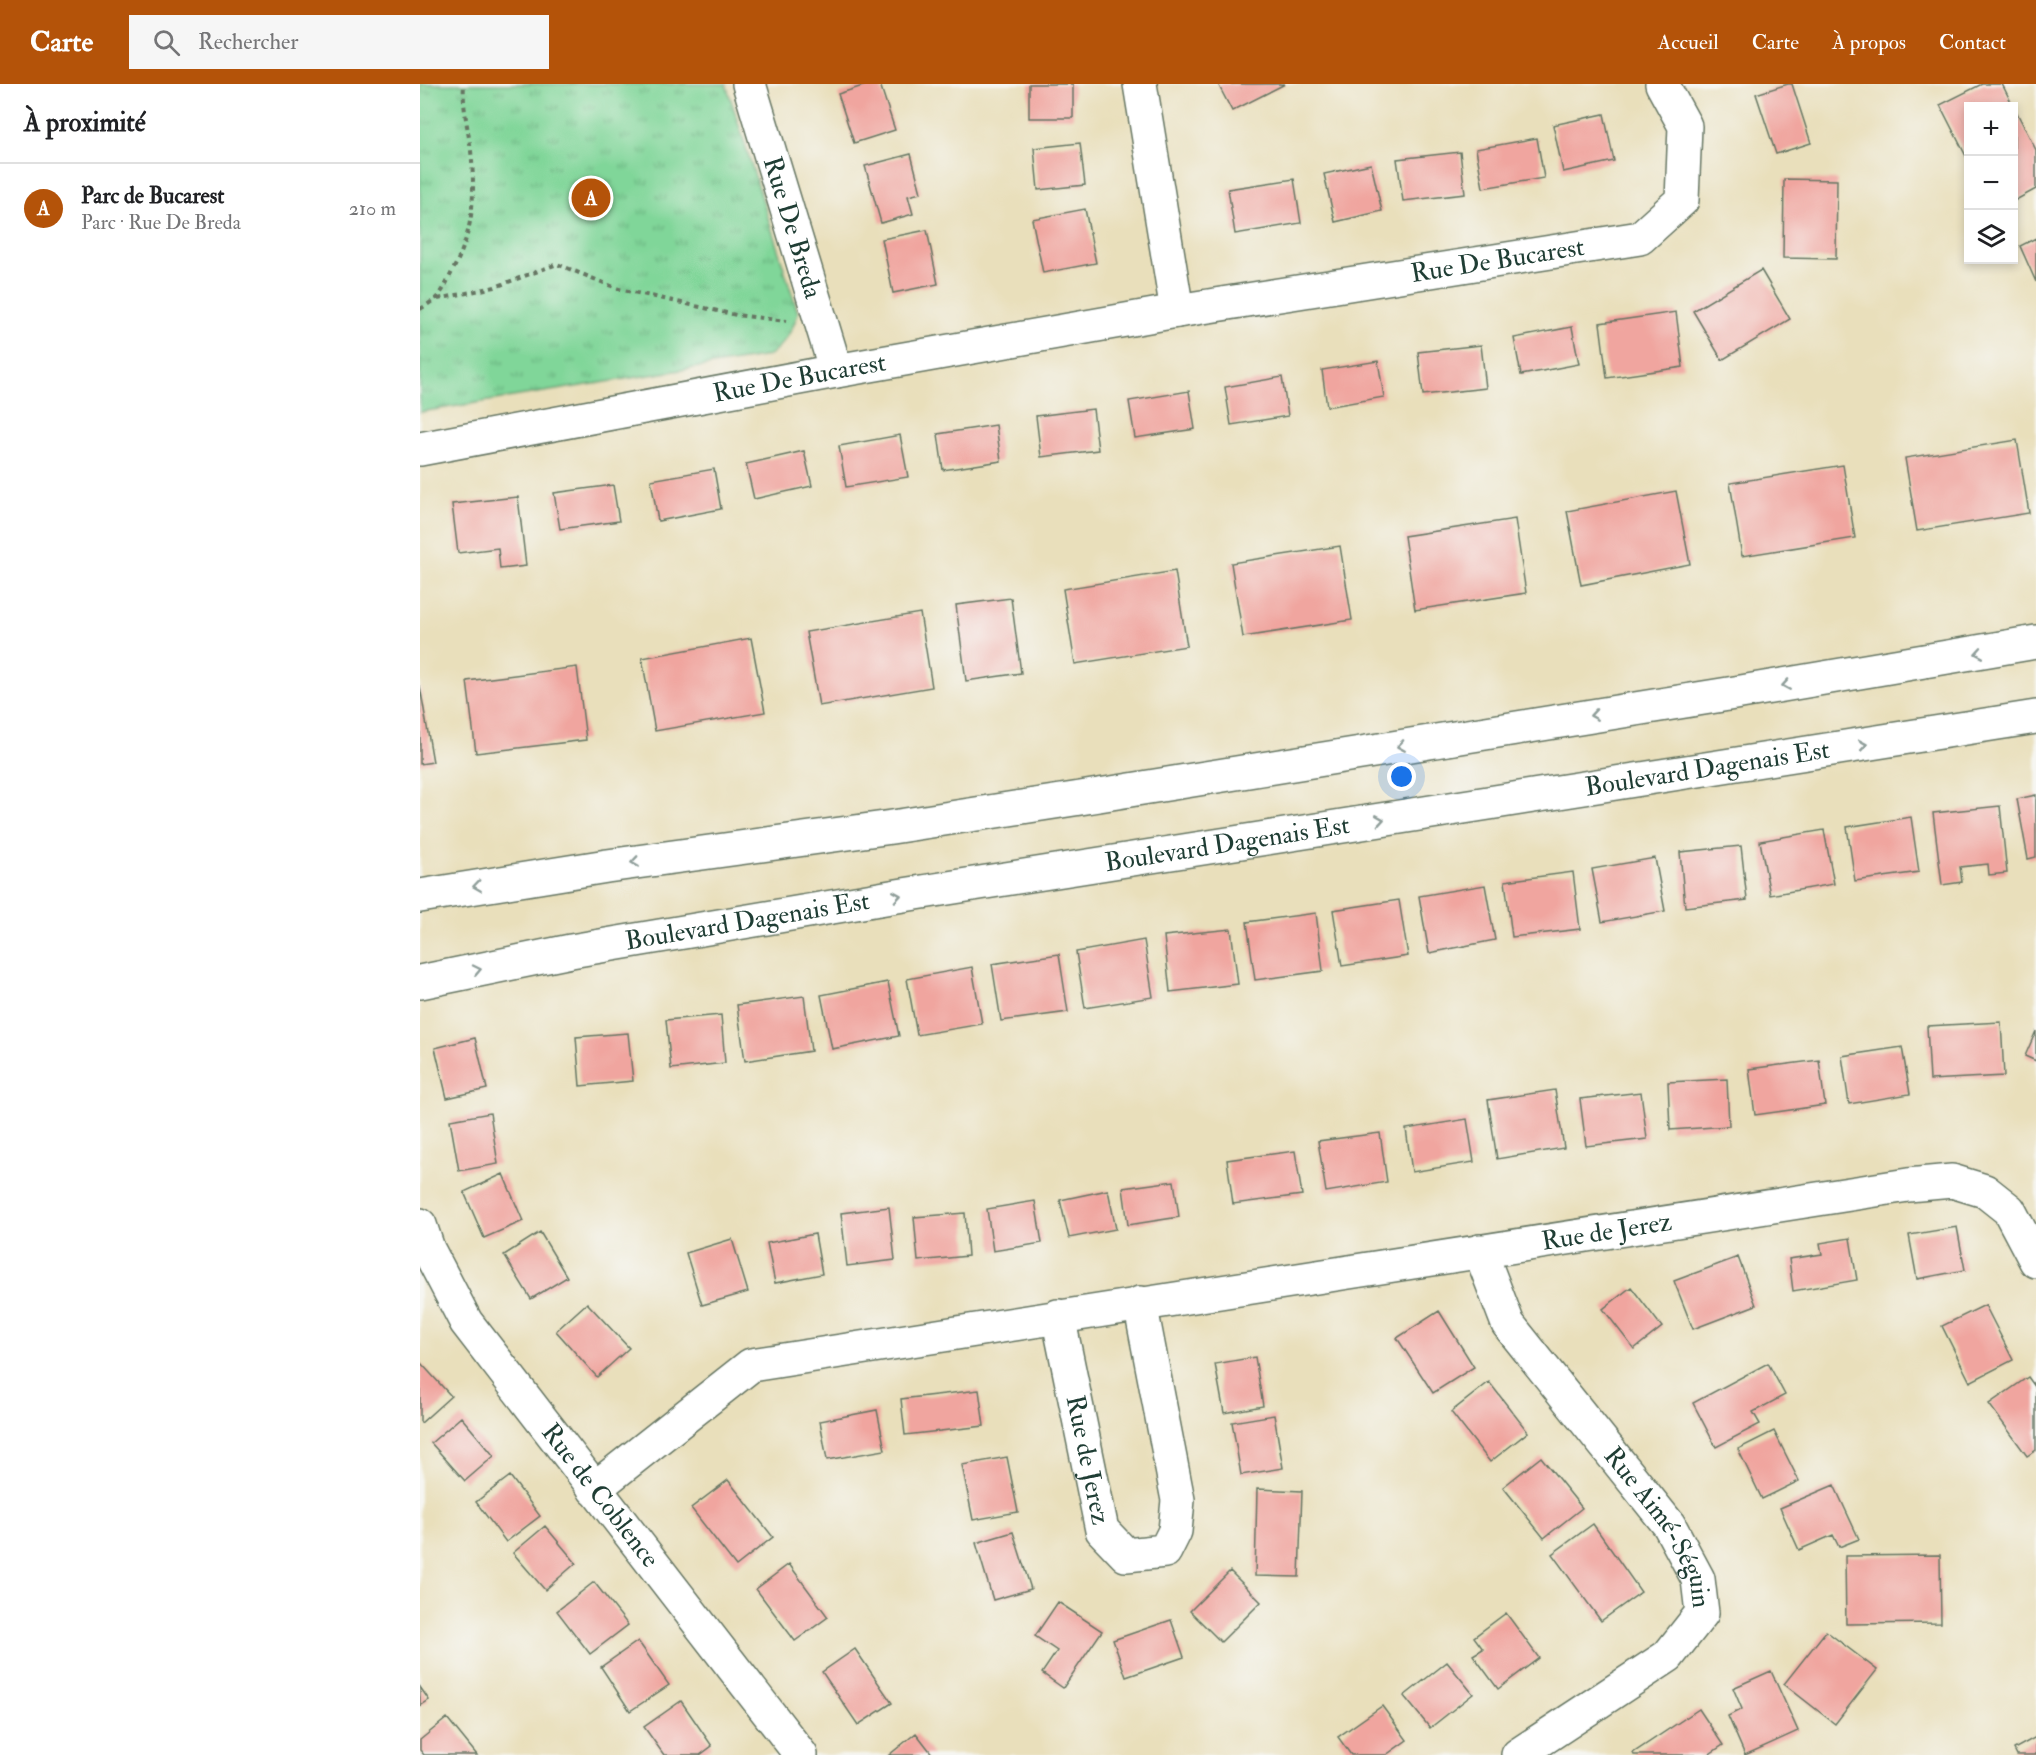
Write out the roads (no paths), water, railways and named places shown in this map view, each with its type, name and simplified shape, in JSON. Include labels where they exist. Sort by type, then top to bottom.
[{"type":"street","name":"Rue De Breda","points":[[750,84],[836,371]]},
{"type":"street","points":[[1140,84],[1177,311]]},
{"type":"street","name":"Rue De Bucarest","points":[[420,449],[836,371],[1177,311],[1640,238],[1682,200],[1685,126],[1662,84]]},
{"type":"street","points":[[420,896],[596,867],[1052,802],[2036,642]]},
{"type":"street","name":"Boulevard Dagenais Est","points":[[420,982],[571,951],[897,896],[2036,717]]},
{"type":"street","name":"Rue de Jerez","points":[[594,1489],[751,1365],[1140,1303],[1908,1185],[1952,1181],[1985,1191],[2009,1210],[2036,1261]]},
{"type":"street","name":"Rue de Coblence","points":[[420,1225],[428,1249],[465,1322],[801,1755]]},
{"type":"street","name":"Rue Aimé-Séguin","points":[[1480,1251],[1508,1324],[1670,1525],[1698,1579],[1702,1613],[1668,1656],[1518,1755]]},
{"type":"street","name":"Rue de Jerez","points":[[1058,1316],[1102,1530],[1126,1555],[1165,1551],[1175,1532],[1178,1500],[1140,1303]]},
{"type":"place","name":"Parc de Bucarest","points":[[591,198]]}]
